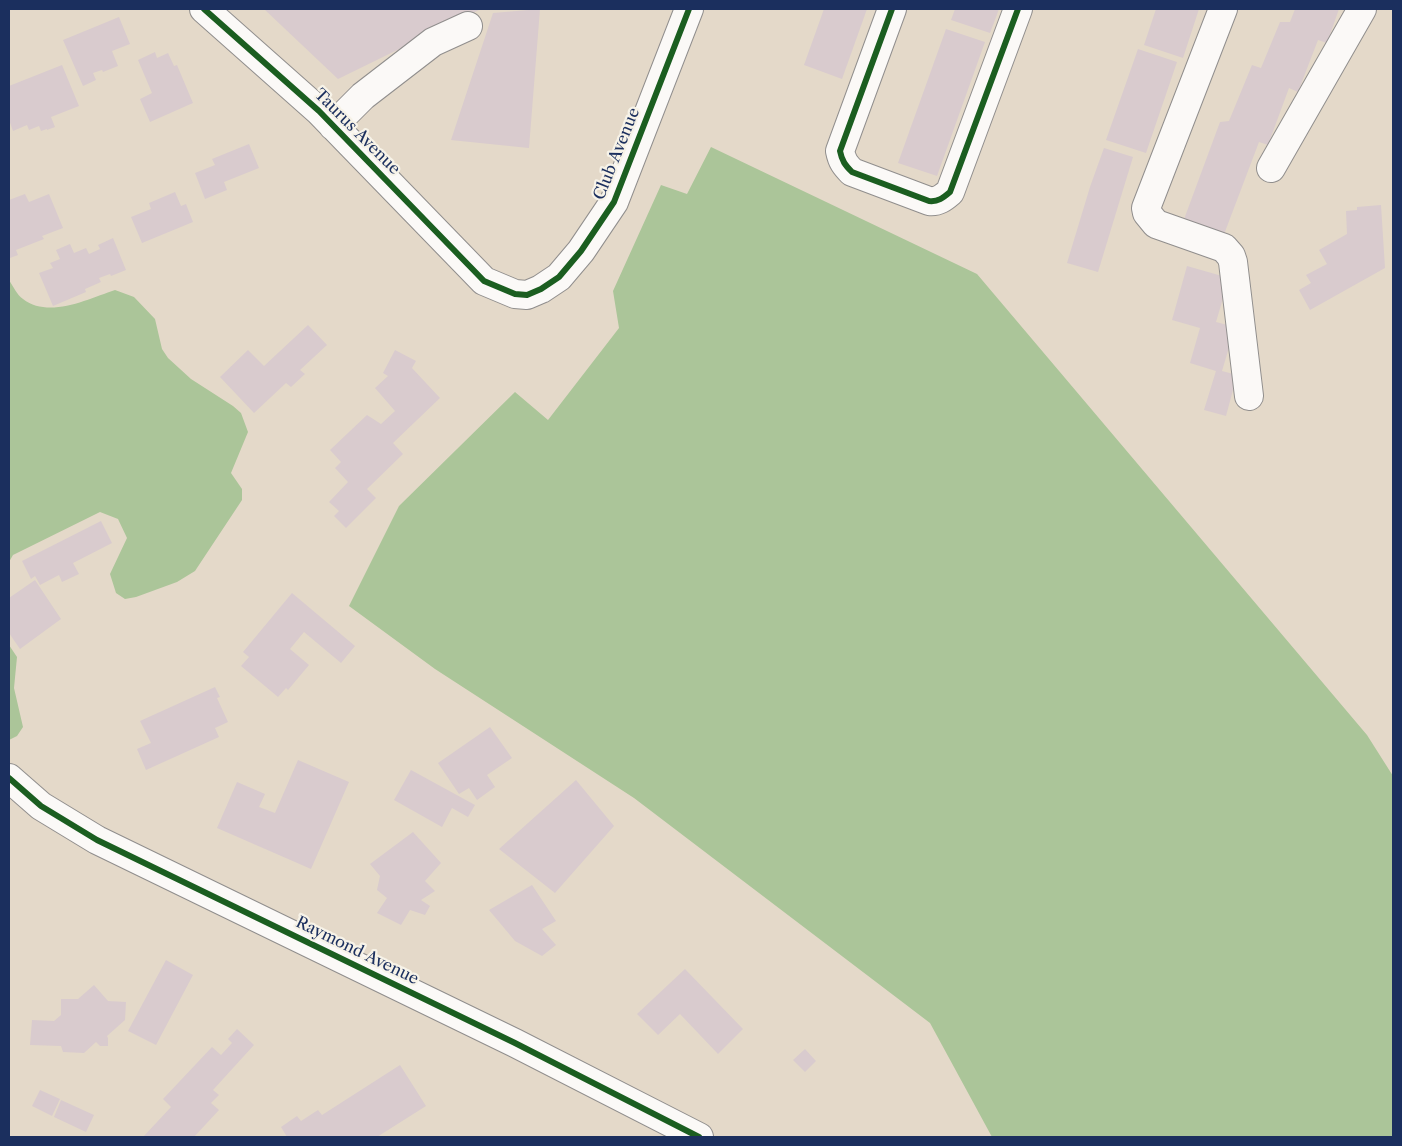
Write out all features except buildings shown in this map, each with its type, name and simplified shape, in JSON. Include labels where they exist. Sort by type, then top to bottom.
[{"type":"street","name":"Taurus Avenue","points":[[204,9],[319,111],[484,281]]},
{"type":"street","name":"Club Avenue","points":[[484,281],[515,294],[527,295],[541,289],[558,277],[581,251],[614,202],[688,9]]},
{"type":"street","points":[[892,9],[840,151],[841,158],[845,166],[852,172],[936,202],[950,192],[1018,9]]},
{"type":"street","points":[[1223,9],[1146,208],[1147,213],[1156,224],[1224,248],[1231,256],[1249,396]]},
{"type":"street","points":[[1271,168],[1362,9]]},
{"type":"street","points":[[332,126],[363,96],[433,42],[468,26]]},
{"type":"street","name":"Raymond Avenue","points":[[9,778],[41,806],[96,840],[515,1043],[700,1137]]},
{"type":"green space","points":[[711,147],[977,274],[1367,735],[1393,776],[1393,1137],[992,1137],[930,1023],[634,798],[435,669],[349,606],[399,506],[515,392],[548,420],[619,328],[613,291],[661,185],[687,194]]},
{"type":"green space","points":[[9,280],[23,299],[33,305],[45,307],[69,305],[115,290],[134,297],[155,319],[162,349],[168,358],[191,379],[241,413],[248,432],[231,473],[242,489],[242,500],[195,571],[177,582],[136,597],[125,599],[116,593],[110,574],[127,538],[118,519],[100,512],[13,555],[9,562]]},
{"type":"green space","points":[[9,645],[17,657],[14,688],[23,727],[17,736],[9,740]]},
{"type":"cycle path","points":[[204,9],[319,111],[484,281],[515,294],[527,295],[541,289],[559,277],[581,251],[614,202],[689,9]]},
{"type":"cycle path","points":[[892,9],[840,151],[844,163],[852,172],[929,201],[940,199],[950,192],[1018,9]]},
{"type":"cycle path","points":[[9,778],[41,806],[97,840],[515,1043],[699,1137]]}]
